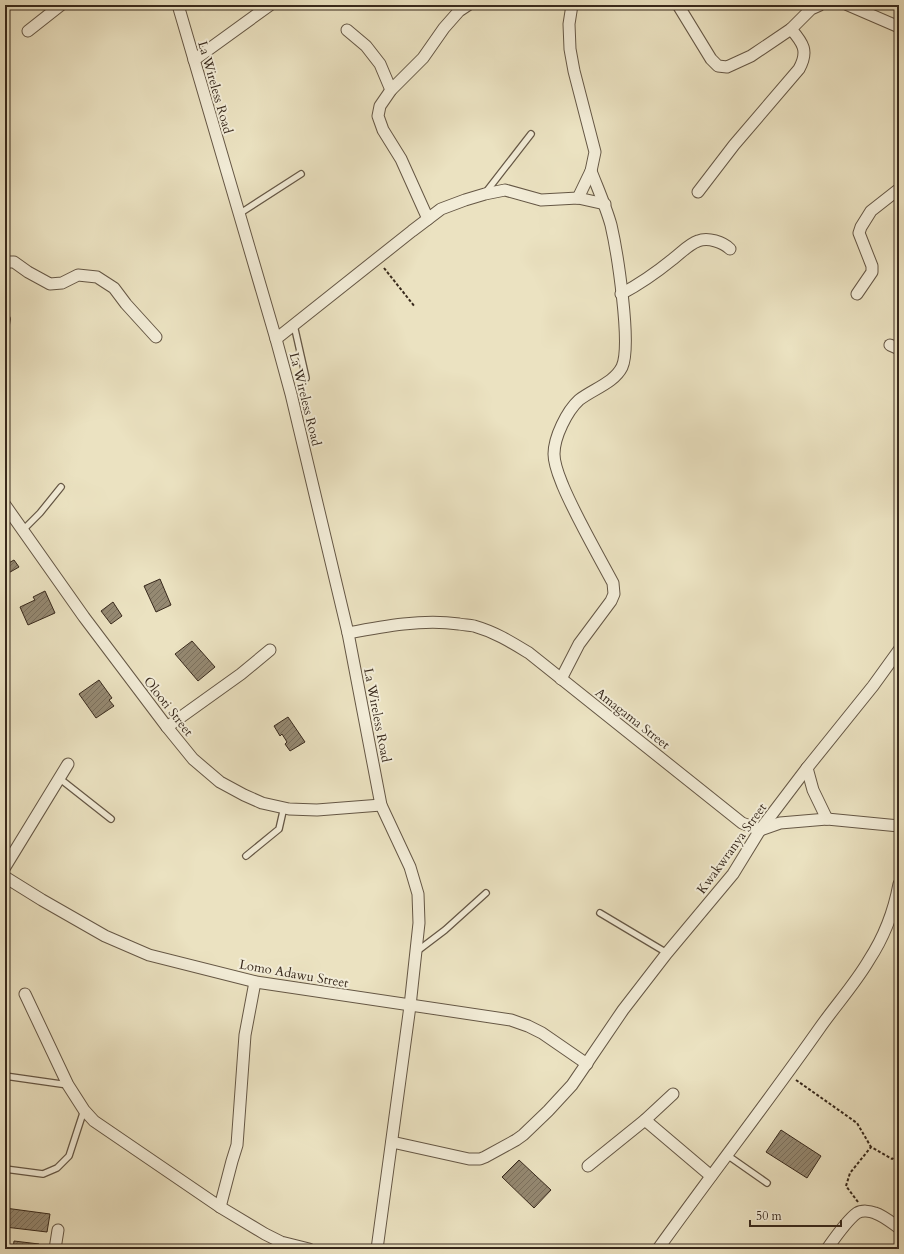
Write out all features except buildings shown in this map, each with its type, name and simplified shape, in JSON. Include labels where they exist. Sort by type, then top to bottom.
[{"type":"street","points":[[28,31],[61,5]]},
{"type":"street","name":"La Wireless Road","points":[[178,5],[276,339],[294,409],[348,633],[381,805],[410,867],[418,894],[419,923],[410,1006],[377,1249]]},
{"type":"street","points":[[194,60],[270,5]]},
{"type":"street","points":[[428,219],[401,159],[383,130],[378,116],[380,106],[391,90],[423,58],[444,28],[468,5]]},
{"type":"street","points":[[572,5],[569,24],[570,48],[574,71],[595,152],[591,172],[578,198]]},
{"type":"street","points":[[678,5],[711,59],[718,66],[727,67],[750,56],[791,29],[811,9],[820,5]]},
{"type":"street","points":[[848,5],[899,27]]},
{"type":"street","points":[[698,192],[734,145],[799,69],[802,63],[804,47],[791,29]]},
{"type":"street","points":[[346,30],[366,46],[380,64],[391,90]]},
{"type":"street","points":[[561,679],[579,644],[611,601],[614,594],[613,583],[568,496],[557,470],[554,455],[554,444],[557,435],[574,406],[580,400],[610,380],[622,366],[624,356],[625,328],[622,294],[611,227],[605,204],[591,172]]},
{"type":"street","points":[[857,294],[872,272],[872,266],[859,233],[860,227],[871,211],[899,189]]},
{"type":"street","points":[[276,339],[441,209],[485,194],[505,190],[541,200],[578,198],[605,204]]},
{"type":"street","points":[[622,294],[643,282],[699,240],[715,241],[725,244],[730,249]]},
{"type":"street","points":[[5,262],[14,262],[28,272],[50,284],[62,283],[78,275],[97,277],[114,288],[126,304],[156,336]]},
{"type":"street","name":"Olooti Street","points":[[6,507],[89,623],[167,727],[193,760],[220,782],[262,803],[284,807],[317,810],[381,805]]},
{"type":"street","name":"Amagama Street","points":[[348,633],[381,627],[445,622],[473,626],[505,638],[529,653],[742,823],[760,830]]},
{"type":"street","points":[[167,727],[241,674],[270,650]]},
{"type":"street","name":"Kwakwranya Street","points":[[392,1142],[470,1159],[480,1159],[516,1140],[548,1111],[572,1085],[619,1016],[667,953],[733,874],[760,830],[807,768],[873,686],[899,650]]},
{"type":"street","points":[[5,867],[68,764]]},
{"type":"street","points":[[807,768],[813,790],[826,819]]},
{"type":"street","points":[[760,830],[780,823],[826,819],[899,826]]},
{"type":"street","name":"Lomo Adawu Street","points":[[5,876],[42,900],[105,936],[149,955],[254,982],[516,1022],[542,1033],[587,1064]]},
{"type":"street","points":[[658,1249],[869,962],[896,910],[899,884]]},
{"type":"street","points":[[220,1207],[238,1139],[245,1035],[254,982]]},
{"type":"street","points":[[26,994],[68,1085],[84,1110],[94,1121],[220,1207],[265,1234],[281,1242],[310,1249]]},
{"type":"street","points":[[588,1166],[645,1120],[673,1094]]},
{"type":"street","points":[[645,1120],[711,1176]]},
{"type":"street","points":[[826,1249],[858,1213],[865,1211],[875,1213],[899,1228]]},
{"type":"street","points":[[55,1249],[58,1230]]},
{"type":"lane","points":[[485,194],[531,134]]},
{"type":"lane","points":[[239,214],[301,174]]},
{"type":"lane","points":[[5,316],[7,319],[5,330]]},
{"type":"lane","points":[[294,326],[306,378]]},
{"type":"lane","points":[[22,530],[40,513],[61,487]]},
{"type":"lane","points":[[60,778],[111,819]]},
{"type":"lane","points":[[246,856],[279,829],[284,807]]},
{"type":"lane","points":[[416,952],[445,930],[486,893]]},
{"type":"lane","points":[[600,913],[667,953]]},
{"type":"lane","points":[[5,1076],[68,1085]]},
{"type":"lane","points":[[5,1169],[43,1174],[57,1168],[69,1156],[84,1110]]},
{"type":"lane","points":[[727,1155],[767,1182]]},
{"type":"path","points":[[377,260],[415,307]]},
{"type":"path","points":[[787,1074],[856,1123],[871,1147],[892,1159],[899,1154]]},
{"type":"path","points":[[865,1211],[846,1186],[850,1173],[871,1147]]}]
